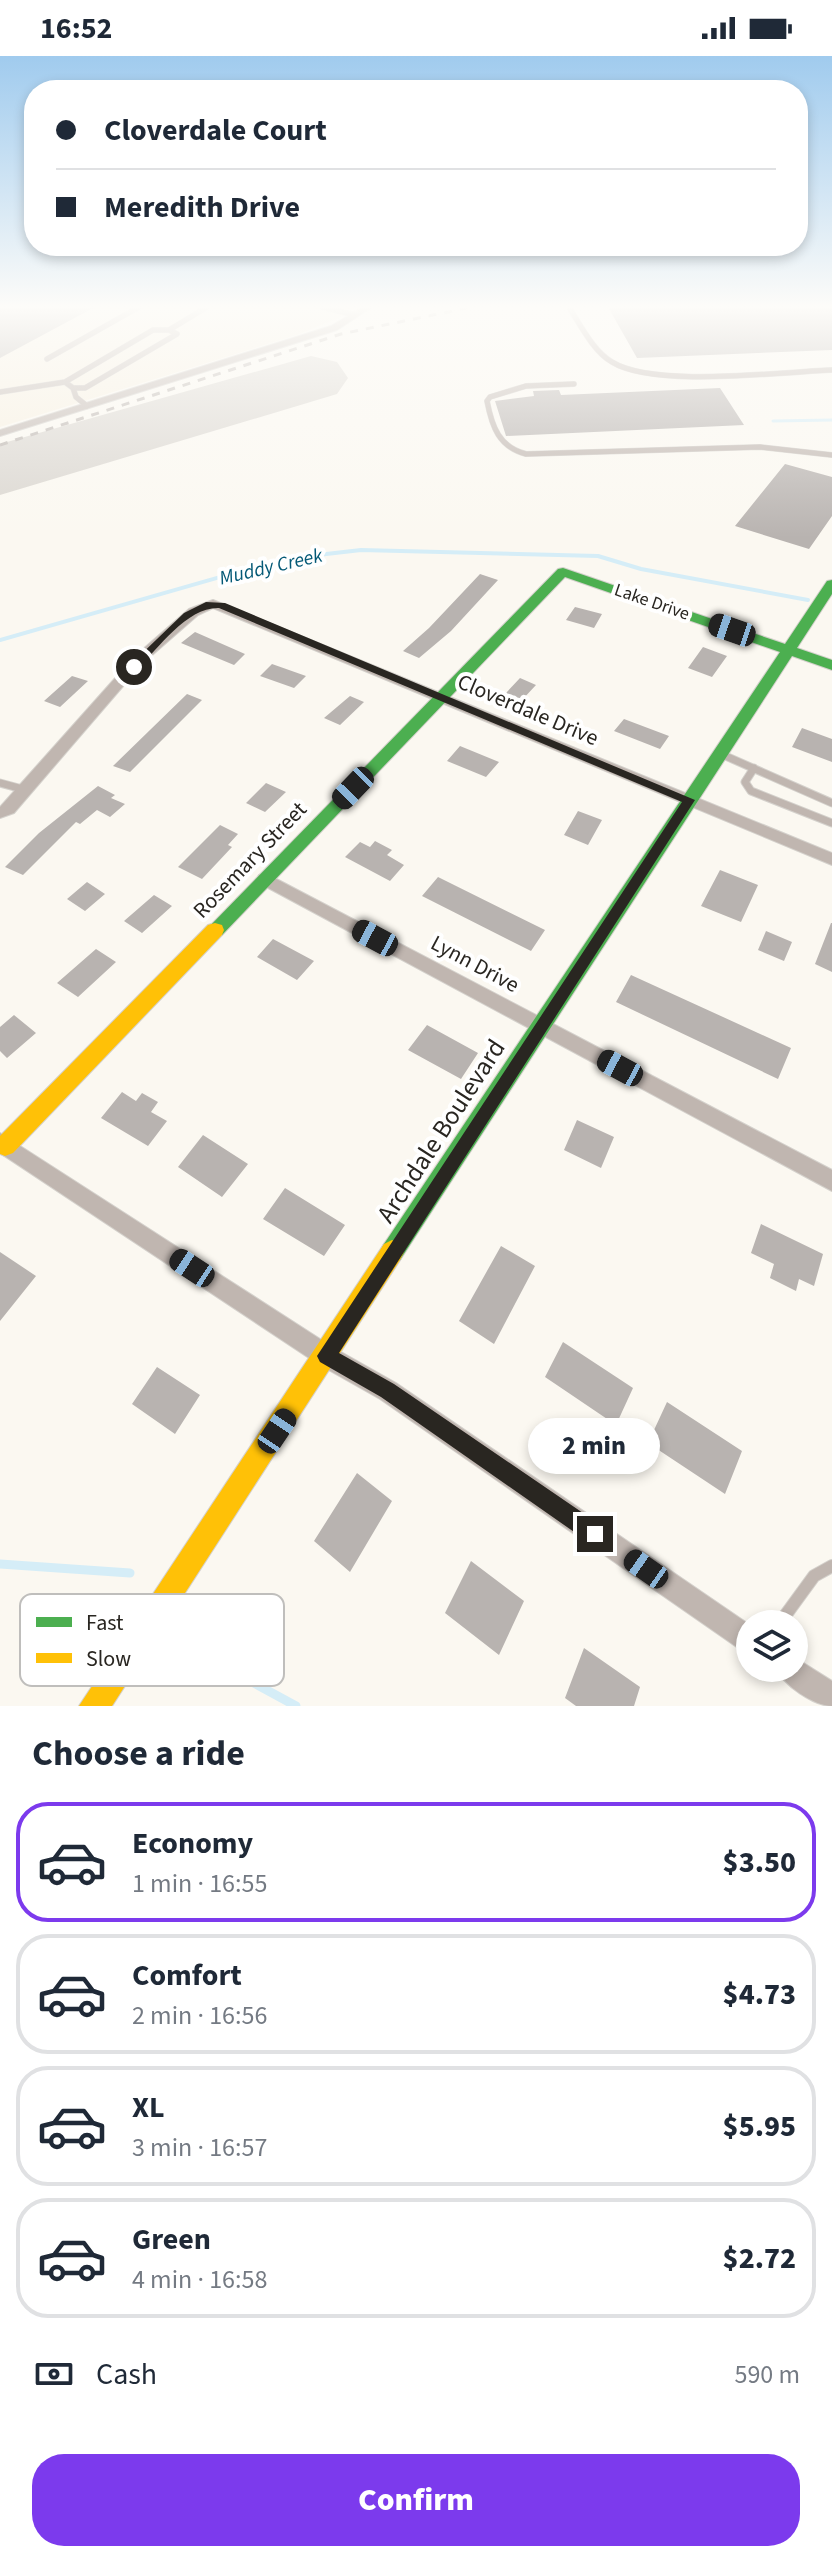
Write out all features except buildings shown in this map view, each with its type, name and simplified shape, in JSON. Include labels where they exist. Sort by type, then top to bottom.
[{"type":"street","points":[[0,433],[157,384]]},
{"type":"street","name":"Lake Drive","points":[[563,572],[832,665]]},
{"type":"street","name":"Rosemary Street","points":[[2,1144],[563,572]]},
{"type":"street","name":"Archdale Boulevard","points":[[168,1594],[832,584]]},
{"type":"street","name":"Cloverdale Drive","points":[[26,790],[134,667],[188,615],[206,605],[221,605],[831,856]]},
{"type":"street","points":[[0,813],[9,809],[26,790]]},
{"type":"street","name":"Lynn Drive","points":[[265,879],[832,1181]]},
{"type":"street","points":[[2,1144],[326,1356],[388,1391],[736,1631]]},
{"type":"street","points":[[808,1681],[832,1697]]},
{"type":"street","name":"Archdale Boulevard","points":[[94,1706],[107,1686]]},
{"type":"lane","points":[[0,392],[52,384]]},
{"type":"lane","points":[[68,384],[87,406]]},
{"type":"lane","points":[[73,388],[85,388],[92,384]]},
{"type":"lane","points":[[574,384],[526,386],[490,397],[487,401],[489,412],[503,445],[512,452],[526,454],[760,447],[832,455]]},
{"type":"lane","points":[[720,753],[832,803]]},
{"type":"lane","points":[[754,768],[745,782],[746,788],[832,825]]},
{"type":"lane","points":[[0,783],[26,790]]},
{"type":"lane","points":[[789,1610],[814,1576],[832,1566]]},
{"type":"shaded area","points":[[0,384],[139,384],[0,427]]},
{"type":"waterway","name":"Muddy Creek","points":[[773,421],[832,420]]},
{"type":"waterway","name":"Muddy Creek","points":[[0,640],[283,559],[361,550],[598,556],[641,569],[808,600]]},
{"type":"waterway","points":[[0,1564],[130,1573]]},
{"type":"waterway","points":[[259,1686],[296,1706]]},
{"type":"runway","points":[[0,470],[291,384]]},
{"type":"railway","points":[[0,445],[187,384]]},
{"type":"traffic: fast","points":[[215,930],[563,572],[832,665]]},
{"type":"traffic: fast","points":[[392,1252],[832,584]]},
{"type":"traffic: slow","points":[[5,1146],[215,930]]},
{"type":"traffic: slow","points":[[168,1594],[392,1252]]},
{"type":"traffic: slow","points":[[94,1706],[107,1686]]},
{"type":"route","points":[[134,667],[196,609],[221,605],[689,800],[326,1356],[388,1391],[595,1534]]}]
